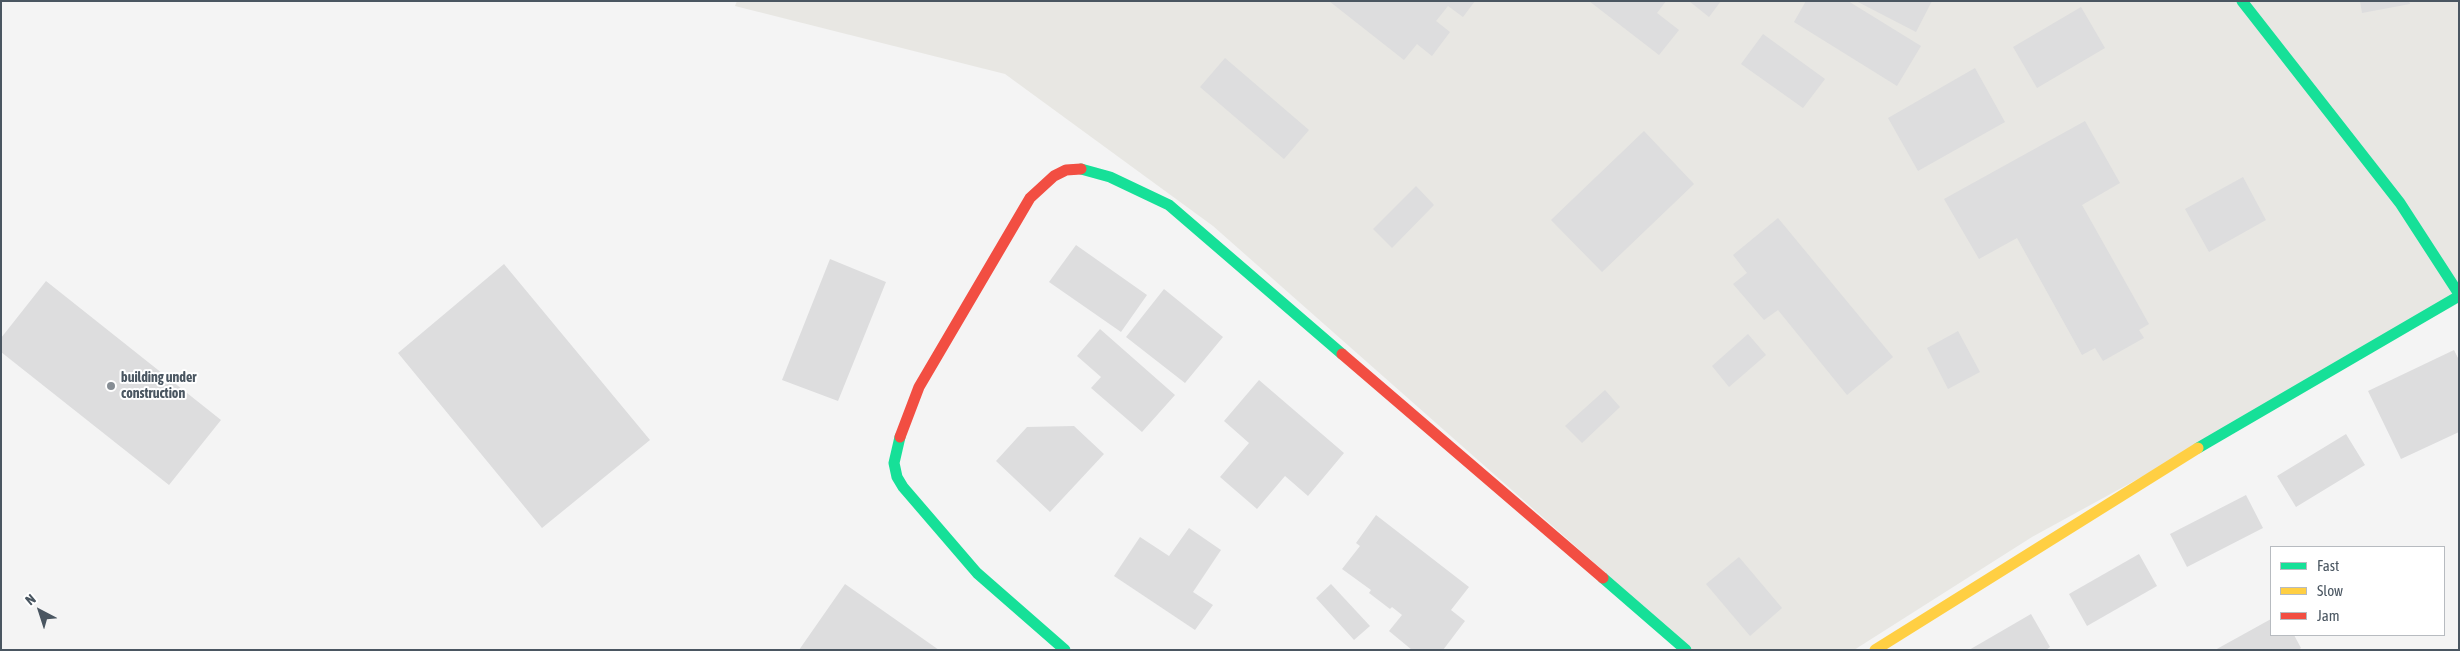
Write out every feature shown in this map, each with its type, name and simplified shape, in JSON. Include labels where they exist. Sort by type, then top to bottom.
[{"type":"street","points":[[1875,650],[2193,451],[2459,295],[2400,203],[2242,1]]},
{"type":"street","points":[[1065,650],[977,573],[903,487],[894,463],[898,442],[920,388],[1030,198],[1040,186],[1054,176],[1066,170],[1079,169],[1110,177],[1169,205],[1686,650]]},
{"type":"shaded area","points":[[737,1],[2459,1],[2459,303],[2032,537],[1854,650],[1693,650],[1213,226],[1005,74],[735,6]]},
{"type":"building","points":[[1329,1],[1475,1],[1463,17],[1448,6],[1436,21],[1450,32],[1432,56],[1417,44],[1404,60]]},
{"type":"building","points":[[1589,1],[1666,1],[1657,13],[1679,30],[1659,55]]},
{"type":"building","points":[[1689,1],[1721,1],[1709,17]]},
{"type":"building","points":[[1806,1],[1848,1],[1921,46],[1897,86],[1794,22]]},
{"type":"building","points":[[1856,1],[1932,1],[1916,32]]},
{"type":"building","points":[[2360,1],[2409,1],[2410,4],[2362,13]]},
{"type":"building","points":[[2081,7],[2105,48],[2037,88],[2013,47]]},
{"type":"building","points":[[1763,34],[1825,79],[1803,108],[1741,64]]},
{"type":"building","points":[[1225,58],[1309,130],[1284,159],[1200,87]]},
{"type":"building","points":[[1975,68],[2005,122],[1918,171],[1888,118]]},
{"type":"building","points":[[2085,121],[2120,183],[2082,205],[2149,324],[2139,330],[2144,338],[2103,361],[2095,348],[2082,355],[2017,238],[1979,259],[1944,199]]},
{"type":"building","points":[[1644,131],[1694,184],[1602,272],[1551,220]]},
{"type":"building","points":[[2243,177],[2266,220],[2209,252],[2185,209]]},
{"type":"building","points":[[1416,186],[1434,205],[1392,248],[1373,229]]},
{"type":"building","points":[[1778,218],[1893,357],[1847,395],[1778,310],[1764,320],[1733,284],[1747,273],[1733,255]]},
{"type":"building","points":[[1076,245],[1147,295],[1121,332],[1049,282]]},
{"type":"building","points":[[830,259],[886,282],[838,401],[782,380]]},
{"type":"building","points":[[504,264],[650,440],[542,528],[398,353]]},
{"type":"building","name":"building under construction","points":[[46,281],[221,420],[169,485],[1,352],[1,338]]},
{"type":"building","points":[[1164,289],[1223,337],[1185,383],[1126,337]]},
{"type":"building","points":[[1100,329],[1175,395],[1142,432],[1091,388],[1101,377],[1077,356]]},
{"type":"building","points":[[1958,331],[1980,372],[1948,389],[1927,348]]},
{"type":"building","points":[[1748,334],[1766,355],[1729,387],[1712,366]]},
{"type":"building","points":[[2454,350],[2459,360],[2459,432],[2401,459],[2368,391]]},
{"type":"building","points":[[1259,380],[1344,453],[1308,496],[1285,476],[1257,509],[1220,477],[1249,443],[1224,421]]},
{"type":"building","points":[[1605,390],[1620,407],[1582,443],[1565,426]]},
{"type":"building","points":[[1074,426],[1104,454],[1050,512],[996,461],[1027,427]]},
{"type":"building","points":[[2346,434],[2365,465],[2296,507],[2277,476]]},
{"type":"building","points":[[2246,495],[2263,528],[2187,567],[2170,534]]},
{"type":"building","points":[[1376,515],[1469,587],[1451,610],[1465,621],[1443,650],[1412,650],[1389,631],[1402,615],[1392,607],[1390,609],[1369,593],[1371,590],[1342,569],[1360,546],[1356,543]]},
{"type":"building","points":[[1189,528],[1221,550],[1193,592],[1213,605],[1195,630],[1114,576],[1140,537],[1169,556]]},
{"type":"building","points":[[2139,554],[2157,586],[2087,626],[2069,594]]},
{"type":"building","points":[[1739,557],[1782,608],[1750,636],[1706,584]]},
{"type":"building","points":[[845,584],[939,650],[799,650]]},
{"type":"building","points":[[1331,584],[1370,626],[1354,640],[1316,598]]},
{"type":"building","points":[[2031,614],[2050,647],[2046,650],[1969,650]]},
{"type":"building","points":[[2270,620],[2270,636],[2295,636],[2301,648],[2298,650],[2215,650]]},
{"type":"traffic: fast","points":[[2242,1],[2400,203],[2459,294]]},
{"type":"traffic: fast","points":[[1081,169],[1110,177],[1169,205],[1342,354]]},
{"type":"traffic: fast","points":[[2198,448],[2459,296]]},
{"type":"traffic: fast","points":[[900,437],[894,463],[897,477],[903,487],[977,573],[1065,650]]},
{"type":"traffic: fast","points":[[1603,578],[1686,650]]},
{"type":"traffic: slow","points":[[1875,650],[2198,448]]},
{"type":"traffic: jam","points":[[900,437],[919,387],[1030,198],[1054,176],[1066,170],[1081,169]]},
{"type":"traffic: jam","points":[[1342,354],[1603,578]]},
{"type":"place","name":"building under construction","points":[[111,386]]}]
